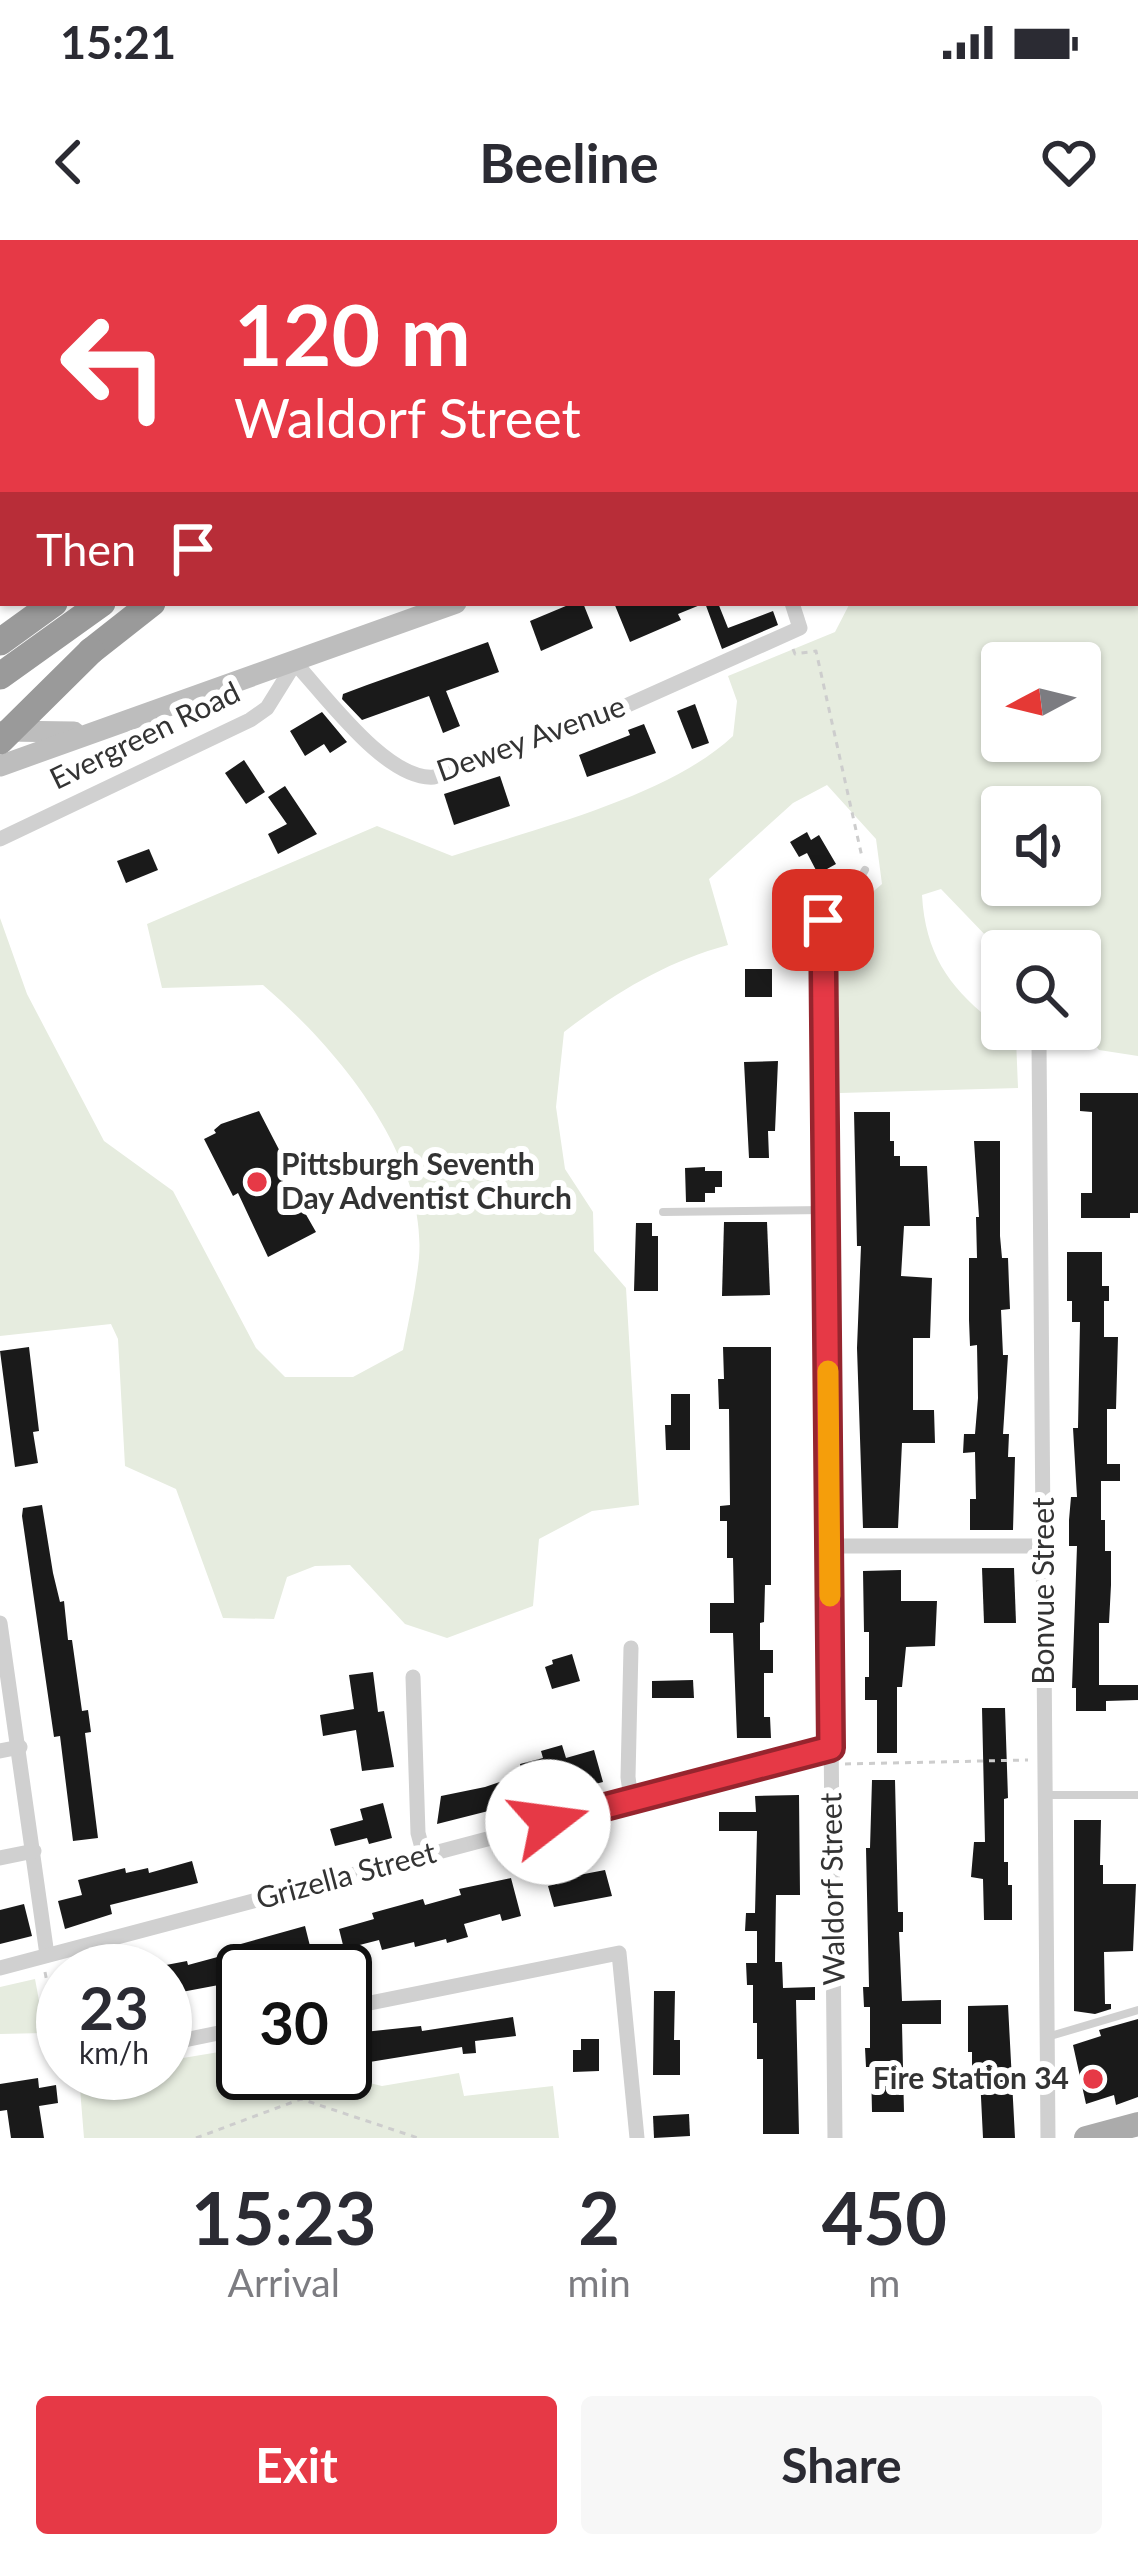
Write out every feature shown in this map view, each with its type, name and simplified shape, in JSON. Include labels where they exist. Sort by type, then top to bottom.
[{"type":"highway","points":[[2,640],[50,606]]},
{"type":"highway","points":[[0,676],[98,606]]},
{"type":"highway","points":[[0,741],[92,650],[148,606]]},
{"type":"main road","name":"Evergreen Road","points":[[0,766],[448,606]]},
{"type":"main road","name":"Evergreen Road","points":[[0,730],[93,732]]},
{"type":"main road","points":[[1086,2138],[1138,2123]]},
{"type":"street","points":[[792,606],[795,630]]},
{"type":"street","name":"Dewey Avenue","points":[[295,663],[389,762],[409,775],[425,778],[620,708],[795,630]]},
{"type":"street","name":"Evergreen Road","points":[[0,839],[250,721],[267,708],[295,663]]},
{"type":"street","name":"Waldorf Street","points":[[823,920],[835,2138]]},
{"type":"street","name":"Bonvue Street","points":[[1040,1050],[1048,2138]]},
{"type":"street","points":[[829,1546],[1043,1546]]},
{"type":"street","points":[[0,1624],[46,1944]]},
{"type":"street","points":[[631,1648],[631,1801]]},
{"type":"street","points":[[412,1677],[418,1833],[424,1855]]},
{"type":"street","points":[[0,1751],[20,1747]]},
{"type":"street","name":"Grizella Street","points":[[88,1944],[631,1801],[831,1756]]},
{"type":"street","points":[[0,1858],[34,1851]]},
{"type":"street","points":[[372,2003],[620,1953],[637,2138]]},
{"type":"street","name":"Grizella Street","points":[[0,1968],[36,1958]]},
{"type":"lane","points":[[823,920],[843,908],[865,870]]},
{"type":"lane","points":[[663,1212],[826,1210]]},
{"type":"lane","points":[[1046,1795],[1138,1795]]},
{"type":"lane","points":[[1047,2037],[1138,2010]]},
{"type":"path","points":[[795,630],[795,654],[816,652],[865,870]]},
{"type":"path","points":[[831,1756],[1045,1759]]},
{"type":"path","points":[[196,2138],[301,2099],[418,2138]]},
{"type":"shaded area","points":[[848,606],[1138,606],[1138,1056],[1099,1050],[1101,930],[981,931],[941,889],[922,895],[930,942],[949,979],[981,1012],[981,1050],[1016,1050],[1018,1088],[840,1093],[837,922],[882,884],[876,839],[827,785],[793,803],[709,879],[728,945],[642,980],[564,1032],[556,1107],[565,1169],[593,1212],[594,1251],[626,1288],[639,1505],[592,1511],[539,1539],[533,1606],[447,1638],[405,1624],[350,1565],[315,1566],[287,1577],[274,1619],[223,1618],[176,1489],[125,1466],[118,1339],[111,1324],[0,1336],[0,918],[27,994],[104,1141],[173,1191],[256,1348],[285,1377],[353,1377],[403,1350],[414,1292],[418,1219],[392,1143],[347,1071],[263,985],[162,988],[147,924],[377,826],[452,856],[638,793],[706,758],[733,736],[737,701],[728,676],[835,632]]},
{"type":"shaded area","points":[[35,1979],[36,2033],[0,2034],[0,1987]]},
{"type":"shaded area","points":[[216,2052],[216,2100],[372,2100],[372,2084],[459,2073],[464,2096],[553,2086],[559,2138],[84,2138],[81,2100],[192,2100],[192,2056]]},
{"type":"building","points":[[566,606],[584,606],[593,628],[541,651],[530,621]]},
{"type":"building","points":[[615,606],[698,606],[678,614],[681,620],[630,642]]},
{"type":"building","points":[[706,606],[719,606],[728,628],[773,611],[778,625],[722,649]]},
{"type":"building","points":[[488,642],[499,672],[446,691],[460,726],[443,733],[429,696],[362,720],[342,699],[343,694]]},
{"type":"building","points":[[695,704],[709,743],[692,749],[677,711]]},
{"type":"building","points":[[322,712],[347,742],[330,753],[324,744],[305,756],[290,731]]},
{"type":"building","points":[[644,724],[656,753],[587,777],[579,755],[630,735],[628,730]]},
{"type":"building","points":[[244,760],[265,792],[246,804],[225,773]]},
{"type":"building","points":[[500,776],[510,806],[454,825],[444,794]]},
{"type":"building","points":[[285,786],[317,834],[278,854],[268,834],[287,824],[268,797]]},
{"type":"building","points":[[807,832],[811,840],[819,835],[836,864],[818,874],[807,853],[799,857],[790,842]]},
{"type":"building","points":[[149,849],[158,870],[126,883],[117,861]]},
{"type":"building","points":[[745,969],[772,969],[772,997],[745,997]]},
{"type":"building","points":[[778,1061],[769,1158],[749,1158],[744,1062]]},
{"type":"building","points":[[1080,1093],[1138,1093],[1138,1213],[1130,1213],[1130,1218],[1081,1218],[1081,1193],[1092,1193],[1092,1112],[1080,1111]]},
{"type":"building","name":"Pittsburgh Seventh Day Adventist Church","points":[[259,1111],[288,1167],[281,1171],[316,1232],[268,1257],[238,1193],[233,1196],[204,1139],[221,1124]]},
{"type":"building","points":[[854,1112],[890,1112],[890,1141],[894,1141],[894,1156],[900,1156],[900,1166],[927,1166],[930,1226],[904,1226],[901,1276],[932,1278],[930,1338],[913,1338],[913,1410],[934,1410],[935,1443],[902,1443],[898,1528],[863,1528],[857,1348],[861,1246],[857,1246]]},
{"type":"building","points":[[974,1141],[1000,1141],[1000,1236],[1002,1258],[1008,1258],[1010,1309],[1001,1310],[1003,1355],[1008,1355],[1003,1434],[1009,1434],[1008,1457],[1015,1457],[1013,1530],[970,1530],[970,1499],[976,1499],[975,1452],[963,1453],[964,1434],[975,1434],[978,1398],[977,1345],[970,1346],[969,1320],[969,1258],[977,1258],[979,1217]]},
{"type":"building","points":[[705,1167],[705,1171],[722,1171],[722,1187],[705,1193],[705,1202],[686,1202],[685,1168]]},
{"type":"building","points":[[724,1222],[767,1222],[770,1295],[722,1296]]},
{"type":"building","points":[[636,1223],[652,1223],[652,1236],[658,1236],[658,1291],[634,1291]]},
{"type":"building","points":[[1067,1252],[1102,1252],[1102,1286],[1109,1286],[1104,1337],[1118,1337],[1116,1409],[1107,1409],[1107,1464],[1120,1464],[1120,1481],[1101,1481],[1101,1520],[1105,1520],[1105,1551],[1111,1551],[1111,1585],[1109,1623],[1099,1623],[1099,1685],[1138,1685],[1138,1700],[1106,1701],[1106,1711],[1076,1711],[1076,1688],[1072,1688],[1077,1546],[1069,1546],[1069,1520],[1071,1497],[1077,1497],[1073,1428],[1078,1428],[1080,1322],[1072,1322],[1072,1301],[1067,1301]]},
{"type":"building","points":[[29,1347],[38,1463],[15,1467],[0,1351]]},
{"type":"building","points":[[723,1347],[771,1347],[771,1585],[765,1585],[760,1650],[773,1650],[773,1673],[764,1673],[764,1717],[770,1717],[771,1738],[737,1738],[733,1633],[710,1633],[710,1603],[734,1603],[727,1521],[720,1521],[720,1506],[730,1505],[729,1409],[719,1409]]},
{"type":"building","points":[[671,1394],[690,1394],[690,1450],[666,1450]]},
{"type":"building","points":[[42,1505],[53,1573],[60,1602],[64,1601],[68,1640],[72,1640],[82,1711],[88,1710],[91,1732],[85,1733],[98,1838],[73,1841],[60,1736],[54,1737],[22,1516],[23,1508]]},
{"type":"building","points":[[982,1568],[1014,1568],[1016,1623],[984,1623]]},
{"type":"building","points":[[901,1570],[901,1601],[937,1601],[935,1646],[906,1647],[902,1687],[897,1687],[897,1753],[877,1753],[877,1700],[865,1700],[869,1632],[864,1632],[863,1571]]},
{"type":"building","points":[[572,1654],[580,1681],[552,1689],[545,1667]]},
{"type":"building","points":[[373,1672],[378,1712],[384,1711],[394,1767],[362,1771],[356,1730],[323,1736],[320,1715],[354,1709],[349,1675]]},
{"type":"building","points":[[693,1680],[694,1698],[652,1698],[652,1681]]},
{"type":"building","points":[[982,1708],[1005,1708],[1004,1862],[1008,1862],[1008,1885],[1012,1885],[1012,1920],[984,1920],[983,1879],[971,1877],[974,1842],[985,1842]]},
{"type":"building","points":[[562,1745],[566,1758],[594,1750],[603,1782],[437,1824],[441,1796],[514,1777],[512,1772],[521,1770],[520,1764],[543,1758],[541,1751]]},
{"type":"building","points":[[872,1780],[895,1780],[898,1912],[903,1912],[903,1932],[899,1932],[902,2001],[941,2000],[941,2024],[902,2024],[904,2112],[872,2112],[871,2067],[866,2067],[870,2007],[864,2007],[863,1987],[869,1987],[866,1848],[870,1848]]},
{"type":"building","points":[[799,1795],[800,1895],[776,1895],[775,1962],[782,1962],[783,1988],[815,1987],[815,2000],[796,2000],[799,2134],[763,2134],[763,2059],[757,2059],[753,1985],[747,1985],[746,1963],[757,1963],[757,1931],[745,1931],[746,1913],[755,1913],[757,1831],[719,1831],[719,1812],[756,1812],[755,1796]]},
{"type":"building","points":[[383,1803],[392,1838],[335,1846],[330,1829],[363,1820],[360,1809]]},
{"type":"building","points":[[1074,1820],[1101,1820],[1103,1884],[1136,1884],[1133,1951],[1104,1952],[1105,2004],[1111,2004],[1111,2009],[1095,2014],[1074,2011]]},
{"type":"building","points":[[192,1861],[198,1883],[110,1905],[112,1914],[65,1929],[58,1901],[82,1895],[78,1880],[125,1868],[126,1873],[148,1868],[149,1873]]},
{"type":"building","points":[[605,1870],[612,1896],[554,1907],[548,1886],[560,1883],[558,1879]]},
{"type":"building","points":[[511,1878],[521,1916],[502,1921],[500,1914],[464,1924],[468,1937],[447,1943],[446,1939],[415,1947],[414,1942],[382,1950],[379,1940],[343,1944],[339,1929],[374,1919],[372,1913],[423,1899],[425,1905],[461,1895],[459,1889]]},
{"type":"building","points":[[24,1904],[32,1936],[0,1944],[0,1910]]},
{"type":"building","points":[[305,1926],[310,1944],[241,1944]]},
{"type":"building","points":[[216,1957],[216,1986],[192,1990],[192,1964]]},
{"type":"building","points":[[654,1991],[675,1991],[674,2040],[680,2040],[680,2075],[653,2075]]},
{"type":"building","points":[[1008,2005],[1015,2138],[983,2138],[980,2077],[972,2077],[972,2052],[968,2052],[968,2006]]},
{"type":"building","points":[[513,2017],[516,2036],[475,2041],[476,2053],[463,2054],[462,2047],[372,2062],[372,2031],[421,2026],[422,2031]]},
{"type":"building","points":[[1138,2019],[1138,2097],[1116,2105],[1114,2095],[1086,2104],[1073,2045],[1101,2036],[1099,2030]]},
{"type":"building","points":[[581,2039],[599,2039],[599,2071],[573,2072],[573,2050],[581,2050]]},
{"type":"building","points":[[36,2078],[36,2100],[58,2100],[39,2106],[44,2138],[11,2138],[7,2110],[0,2111],[0,2084]]},
{"type":"building","points":[[689,2114],[690,2136],[654,2138],[653,2116]]},
{"type":"slow traffic","points":[[828,1371],[830,1596]]},
{"type":"place","name":"Pittsburgh Seventh Day Adventist Church","points":[[257,1182]]},
{"type":"place","name":"Fire Station 34","points":[[1093,2079]]},
{"type":"route","points":[[548,1822],[831,1748],[823,920]]}]
